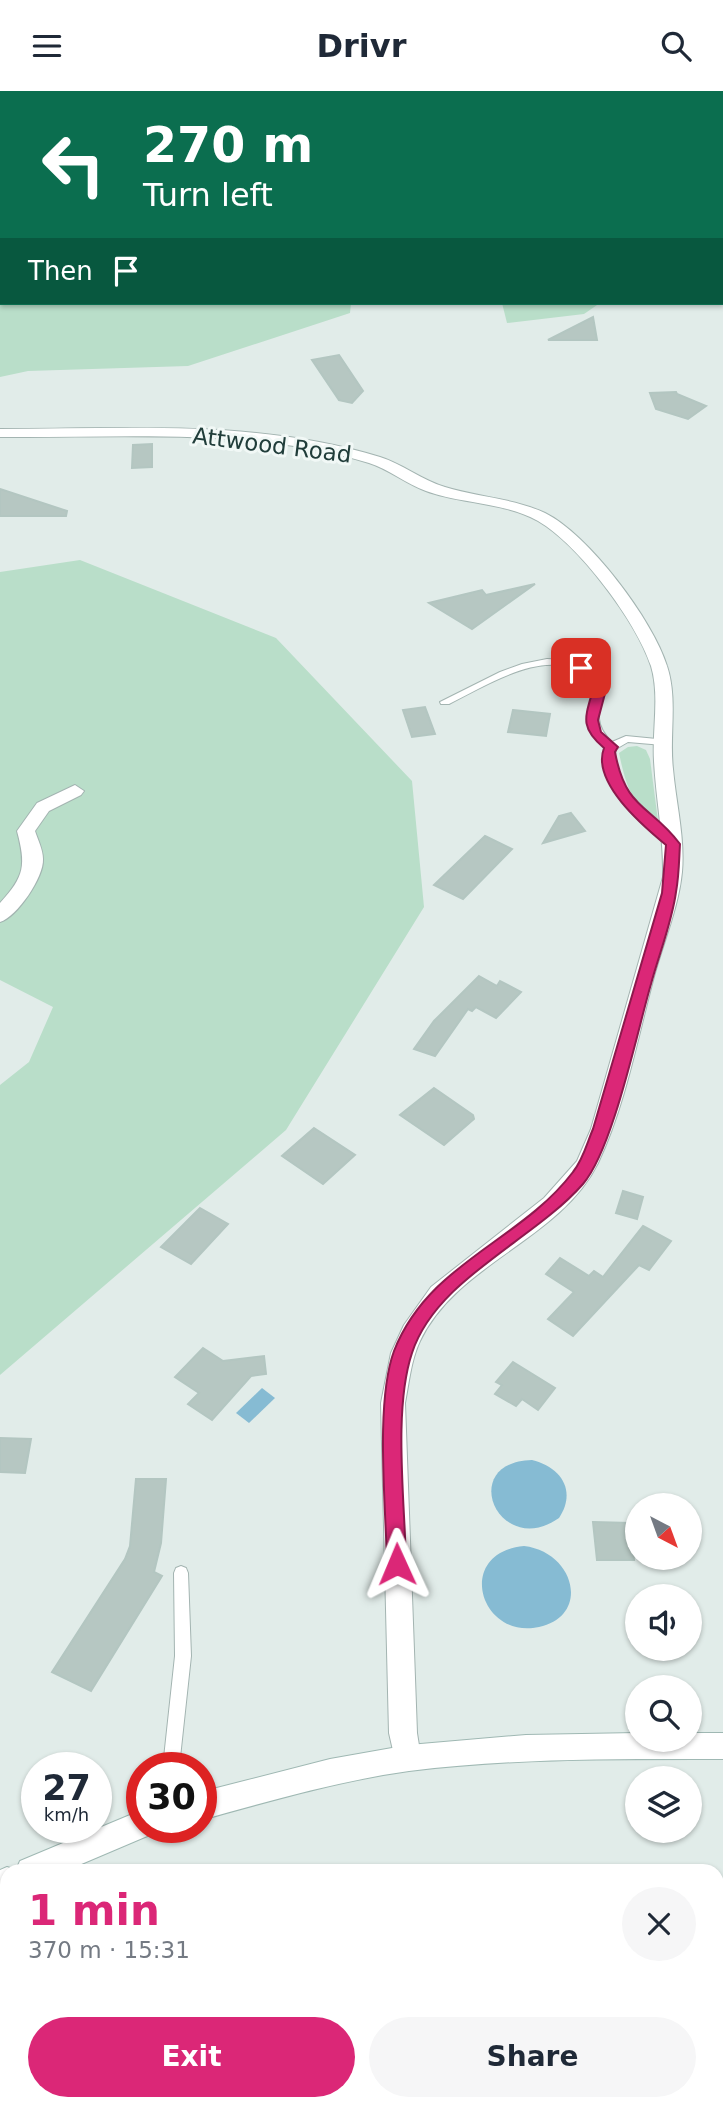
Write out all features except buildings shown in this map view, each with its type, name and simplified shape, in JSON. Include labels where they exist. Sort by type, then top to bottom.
[{"type":"street","name":"Attwood Road","points":[[0,433],[198,434],[328,447],[377,461],[428,487],[541,517],[570,539],[644,633],[663,680],[663,742],[673,844],[672,877],[601,1129],[579,1177],[552,1205],[439,1294],[416,1323],[403,1353],[393,1403],[402,1720],[407,1758]]},
{"type":"street","points":[[0,915],[22,891],[34,860],[26,831],[43,807],[75,791]]},
{"type":"street","points":[[217,1801],[290,1782],[407,1758],[528,1747],[723,1746]]},
{"type":"street","points":[[47,1864],[126,1831]]},
{"type":"lane","points":[[445,702],[514,670],[540,662],[559,661],[581,668],[594,676],[601,686],[591,720],[595,734],[611,747]]},
{"type":"lane","points":[[611,747],[633,738],[663,742]]},
{"type":"lane","points":[[611,747],[610,767],[626,799],[642,818],[673,844]]},
{"type":"lane","points":[[173,1752],[183,1656],[181,1573]]},
{"type":"green space","points":[[0,305],[351,305],[350,313],[188,366],[28,371],[0,377]]},
{"type":"green space","points":[[502,305],[597,305],[584,314],[507,323]]},
{"type":"green space","points":[[80,560],[276,638],[412,781],[424,907],[286,1130],[0,1375],[0,1085],[29,1062],[53,1007],[0,980],[0,572]]},
{"type":"green space","points":[[637,746],[646,750],[650,759],[658,821],[635,801],[624,773],[619,753],[628,747]]},
{"type":"water","points":[[262,1388],[275,1398],[249,1423],[236,1413]]},
{"type":"water","points":[[532,1460],[558,1474],[566,1490],[566,1499],[559,1518],[537,1528],[519,1527],[504,1519],[495,1505],[491,1490],[496,1476],[509,1465]]},
{"type":"water","points":[[524,1546],[541,1551],[555,1560],[565,1571],[570,1585],[571,1598],[566,1611],[555,1621],[539,1627],[519,1628],[502,1621],[490,1609],[483,1594],[482,1578],[489,1563],[502,1552]]},
{"type":"route","points":[[397,1564],[393,1403],[403,1353],[422,1315],[439,1294],[552,1205],[579,1177],[601,1129],[669,893],[673,844],[634,810],[613,778],[608,752],[611,747],[595,734],[591,720],[601,686],[594,676],[581,668]]}]
